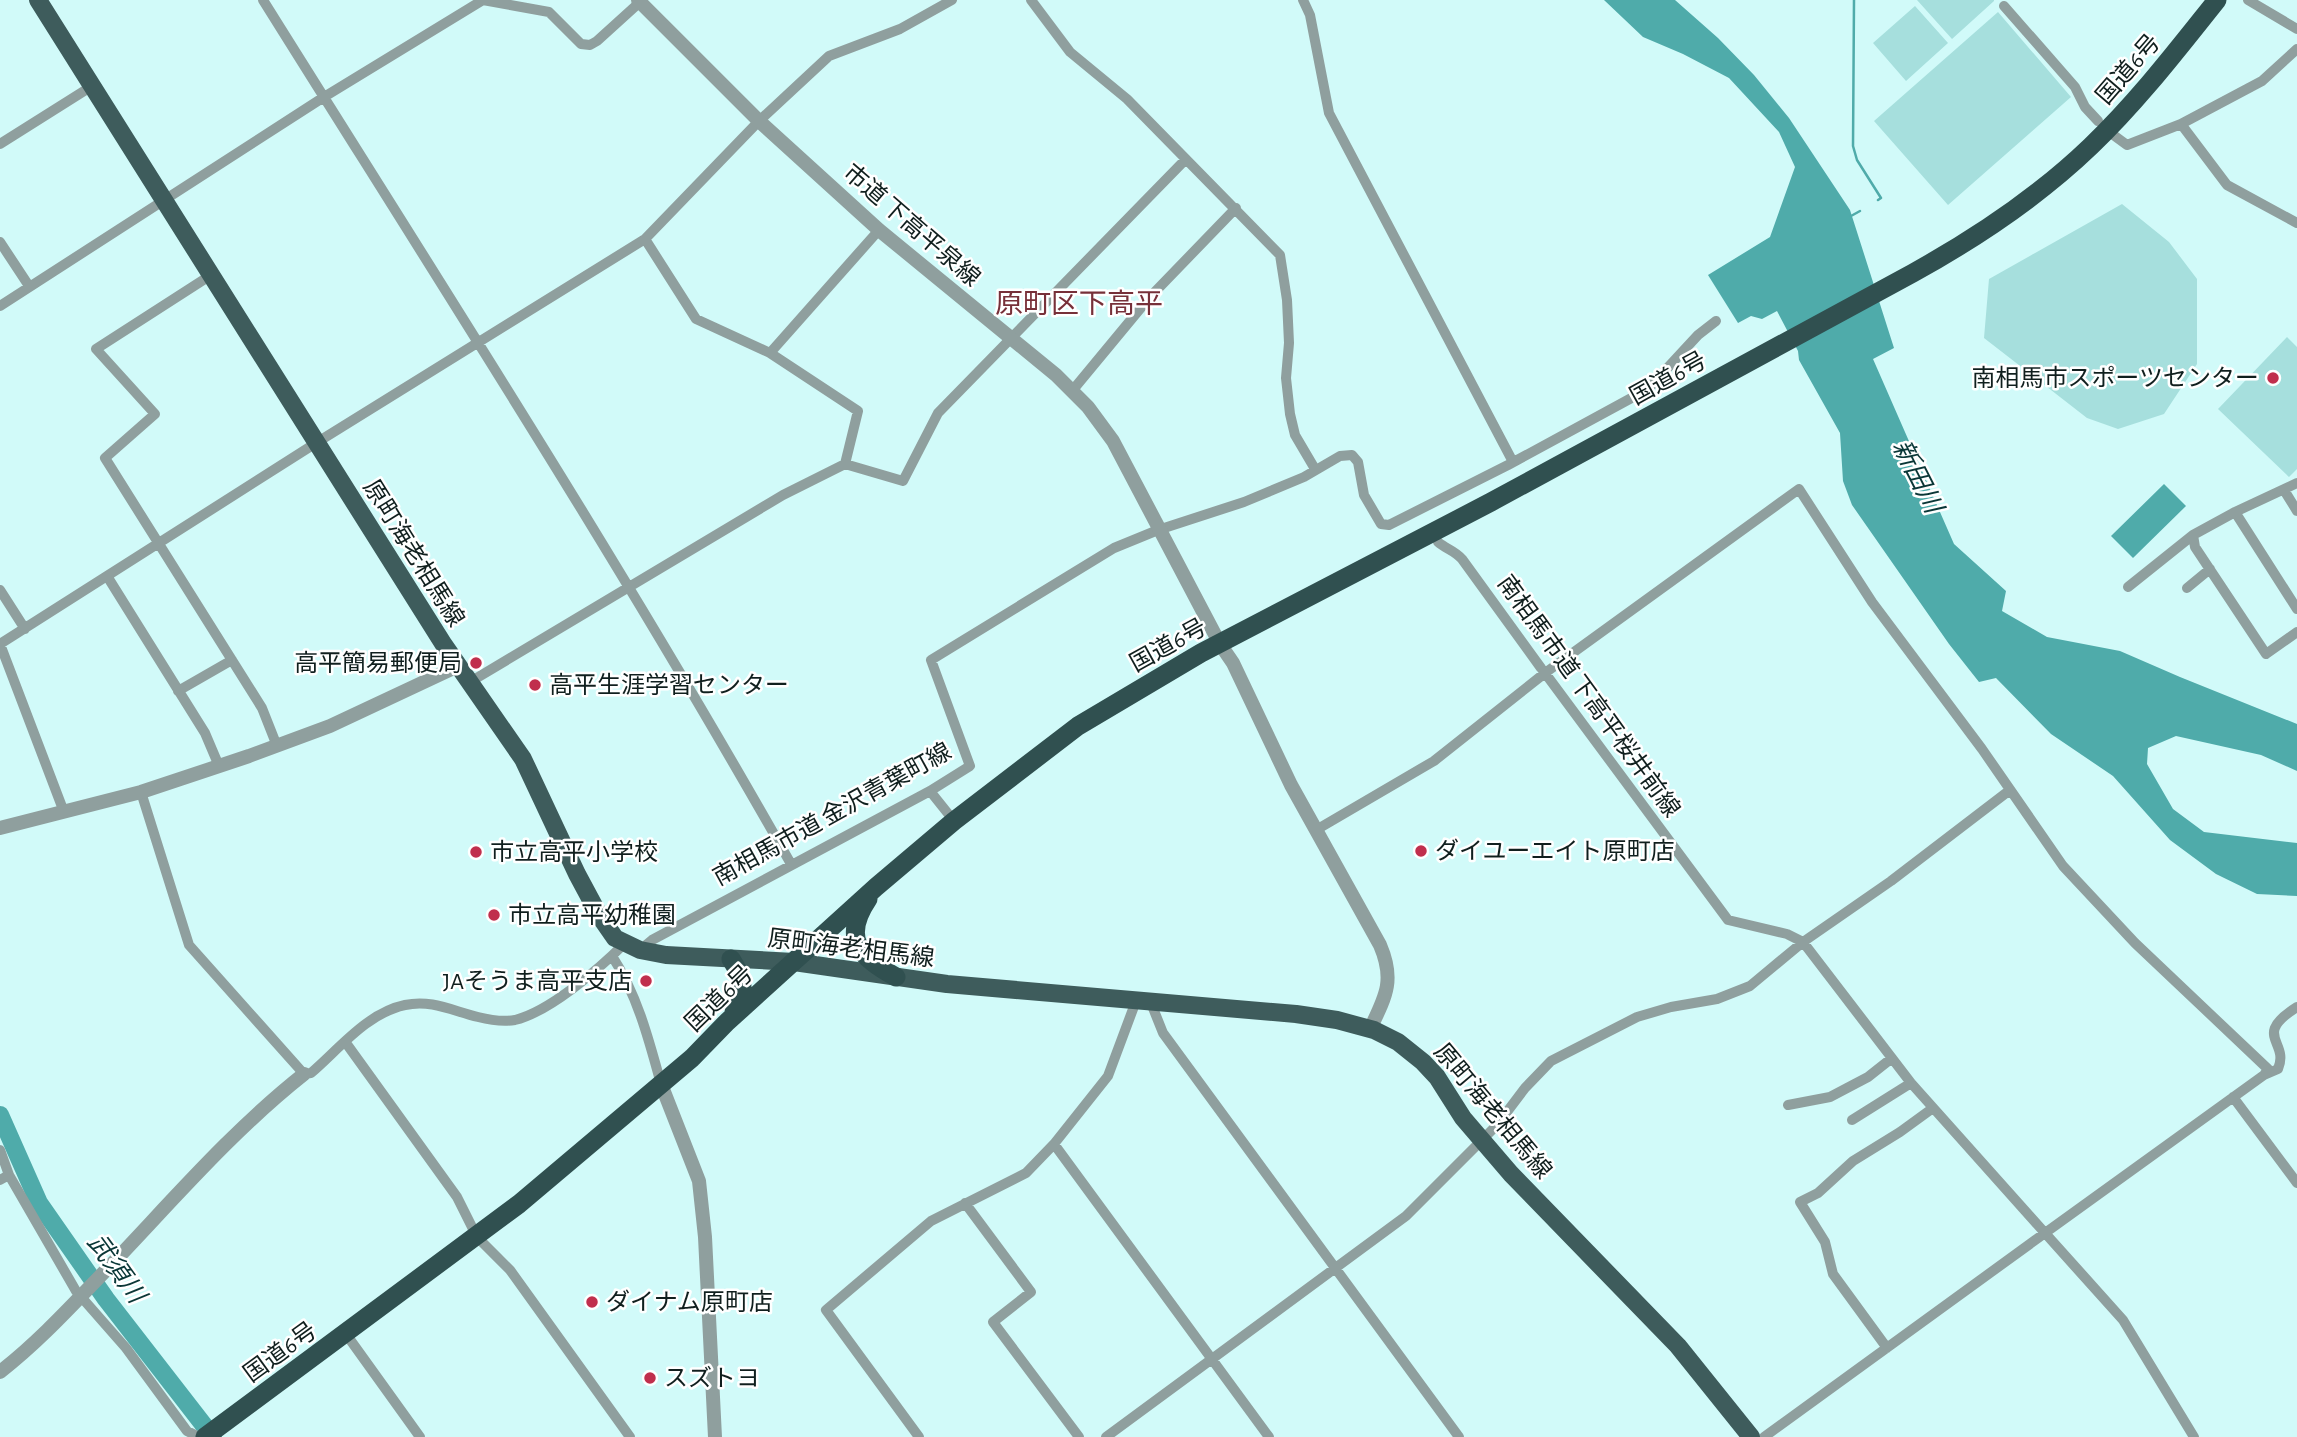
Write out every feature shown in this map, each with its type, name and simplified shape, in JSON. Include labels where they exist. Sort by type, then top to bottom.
[{"type":"highway","name":"国道6号","points":[[215,1433],[477,1237],[692,1058],[727,1022],[876,887],[954,821],[1078,726],[1132,692],[1220,644],[1491,502],[1954,250],[2007,216],[2081,156],[2138,97],[2217,0]]},
{"type":"highway","points":[[876,887],[857,919],[855,937],[864,955],[896,976]]},
{"type":"highway","points":[[727,1022],[739,1003],[743,990],[741,977],[731,960]]},
{"type":"main road","name":"原町海老相馬線","points":[[38,0],[458,666],[523,760],[599,915],[625,950],[666,956],[794,961],[947,984],[1296,1014],[1337,1020],[1370,1029],[1398,1042],[1423,1062],[1437,1077],[1463,1118],[1482,1140],[1556,1222],[1678,1346],[1751,1437]]},
{"type":"street","points":[[263,0],[480,341],[791,864]]},
{"type":"street","points":[[64,812],[0,644],[316,443],[645,239],[760,121],[830,56],[900,29],[952,0]]},
{"type":"street","points":[[1031,0],[1070,52],[1127,99],[1275,249],[1281,259],[1288,320],[1286,378],[1290,414],[1295,435],[1315,469]]},
{"type":"street","points":[[1303,0],[1310,15],[1329,113],[1513,461]]},
{"type":"street","points":[[2248,0],[2297,29]]},
{"type":"street","points":[[0,306],[324,97],[483,1],[549,12],[581,44],[590,45],[639,1]]},
{"type":"street","name":"市道 下高平泉線","points":[[639,1],[760,121],[879,230],[1011,338],[1088,407],[1112,441],[1220,644],[1233,663],[1291,785],[1380,944],[1388,964],[1388,985],[1370,1029]]},
{"type":"street","points":[[2004,6],[2075,88],[2095,117]]},
{"type":"street","points":[[2112,134],[2127,145],[2181,124],[2262,81],[2297,49]]},
{"type":"street","points":[[0,144],[92,86]]},
{"type":"street","points":[[2181,124],[2227,185],[2297,223]]},
{"type":"street","points":[[470,682],[783,495],[845,464],[903,481],[938,414],[1186,159]]},
{"type":"street","points":[[1072,391],[1149,298],[1236,208]]},
{"type":"street","points":[[769,353],[879,230]]},
{"type":"street","points":[[645,239],[696,319],[769,353],[858,411],[845,464]]},
{"type":"street","points":[[0,242],[30,286]]},
{"type":"street","points":[[211,275],[96,349],[155,414],[105,458],[262,708],[277,746]]},
{"type":"street","name":"南相馬市道 金沢青葉町線","points":[[0,1372],[34,1344],[83,1295],[219,1151],[303,1074],[311,1073],[380,1014],[416,1003],[430,1004],[491,1020],[518,1019],[534,1014],[625,950],[652,940],[930,791],[970,766],[930,664],[931,660],[1114,548],[1158,530],[1244,502],[1304,477],[1340,456],[1352,455],[1358,462],[1364,495],[1381,524],[1389,525],[1421,515],[1513,461],[1648,389],[1698,335],[1716,321]]},
{"type":"street","points":[[2128,587],[2193,535],[2235,512],[2297,484]]},
{"type":"street","points":[[1315,830],[1434,761],[1545,673],[1799,489],[1872,602],[1982,749],[2063,866],[2135,943],[2254,1054],[2268,1069],[2264,1075]]},
{"type":"street","points":[[2284,491],[2297,511]]},
{"type":"street","points":[[2235,512],[2297,609]]},
{"type":"street","points":[[2193,535],[2194,547],[2266,654],[2297,632]]},
{"type":"street","name":"南相馬市道 下高平桜井前線","points":[[1438,542],[1444,548],[1455,550],[1728,920],[1787,934],[1803,942]]},
{"type":"street","points":[[2187,588],[2210,569]]},
{"type":"street","points":[[107,576],[205,733],[219,766]]},
{"type":"street","points":[[0,590],[25,629]]},
{"type":"street","points":[[178,691],[232,660]]},
{"type":"street","points":[[0,828],[141,792],[277,746],[330,726],[458,666]]},
{"type":"street","points":[[1106,1437],[1406,1216],[1497,1125],[1525,1088],[1551,1061],[1637,1017],[1671,1007],[1717,999],[1742,990],[2010,790]]},
{"type":"street","points":[[930,791],[954,821]]},
{"type":"street","points":[[141,792],[189,945],[303,1074]]},
{"type":"street","points":[[1803,942],[1911,1083],[2123,1320],[2194,1437]]},
{"type":"street","points":[[625,950],[622,971],[640,1014],[661,1084],[699,1181],[705,1237],[715,1437]]},
{"type":"street","points":[[919,1437],[826,1310],[931,1221],[1026,1174],[1054,1144],[1108,1076],[1144,1002]]},
{"type":"street","points":[[1144,1002],[1163,1033],[1458,1437]]},
{"type":"street","points":[[1764,1437],[2233,1097],[2264,1075],[2278,1069],[2283,1059],[2273,1030],[2297,1007]]},
{"type":"street","points":[[346,1043],[457,1197],[477,1237],[510,1270],[631,1437]]},
{"type":"street","points":[[1788,1105],[1830,1097],[1868,1077],[1892,1058]]},
{"type":"street","points":[[1852,1120],[1911,1083]]},
{"type":"street","points":[[2233,1097],[2297,1183]]},
{"type":"street","points":[[1887,1348],[1833,1274],[1825,1242],[1800,1202],[1818,1193],[1853,1161],[1933,1108]]},
{"type":"street","points":[[1054,1144],[1269,1437]]},
{"type":"street","points":[[0,1150],[5,1177],[83,1295],[187,1431],[199,1437]]},
{"type":"street","points":[[965,1203],[1031,1292],[993,1322],[1079,1437]]},
{"type":"street","points":[[346,1334],[420,1437]]},
{"type":"shaded area","points":[[1917,0],[1994,0],[1994,1],[1952,39]]},
{"type":"shaded area","points":[[1915,6],[1948,43],[1906,81],[1873,43]]},
{"type":"shaded area","points":[[1998,12],[2071,97],[1948,205],[1874,121]]},
{"type":"shaded area","points":[[2122,204],[2169,242],[2197,279],[2197,364],[2164,414],[2118,429],[2087,418],[1984,338],[1989,279]]},
{"type":"shaded area","name":"南相馬市スポーツセンター","points":[[2287,337],[2297,347],[2297,469],[2289,477],[2218,409]]},
{"type":"water","name":"新田川","points":[[1604,0],[1675,0],[1754,75],[1789,118],[1850,210],[1894,348],[1873,359],[1954,544],[2006,591],[2002,611],[2047,637],[2120,651],[2297,724],[2297,771],[2261,755],[2176,736],[2148,748],[2147,764],[2173,809],[2204,832],[2297,843],[2297,896],[2257,894],[2216,874],[2170,840],[2113,776],[2051,734],[1996,678],[1979,682],[1949,644],[1852,505],[1843,481],[1840,433],[1799,360],[1798,351],[1777,311],[1762,319],[1751,316],[1738,323],[1708,275],[1770,237],[1795,167],[1779,132],[1729,78],[1643,37]]},
{"type":"water","points":[[2164,484],[2186,506],[2133,558],[2111,536]]},
{"type":"waterway","points":[[1854,0],[1853,146],[1857,160],[1881,198],[1878,200]]},
{"type":"waterway","points":[[1851,216],[1860,211]]},
{"type":"waterway","name":"武須川","points":[[0,1115],[39,1203],[106,1299],[213,1437]]},
{"type":"place","name":"南相馬市スポーツセンター","points":[[2273,378]]},
{"type":"place","name":"高平簡易郵便局","points":[[476,663]]},
{"type":"place","name":"高平生涯学習センター","points":[[535,685]]},
{"type":"place","name":"ダイユーエイト原町店","points":[[1421,851]]},
{"type":"place","name":"市立高平小学校","points":[[476,852]]},
{"type":"place","name":"市立高平幼稚園","points":[[494,915]]},
{"type":"place","name":"JAそうま高平支店","points":[[646,981]]},
{"type":"place","name":"ダイナム原町店","points":[[592,1302]]},
{"type":"place","name":"スズトヨ","points":[[650,1378]]},
{"type":"district","name":"原町区下高平","points":[[1079,303]]}]
